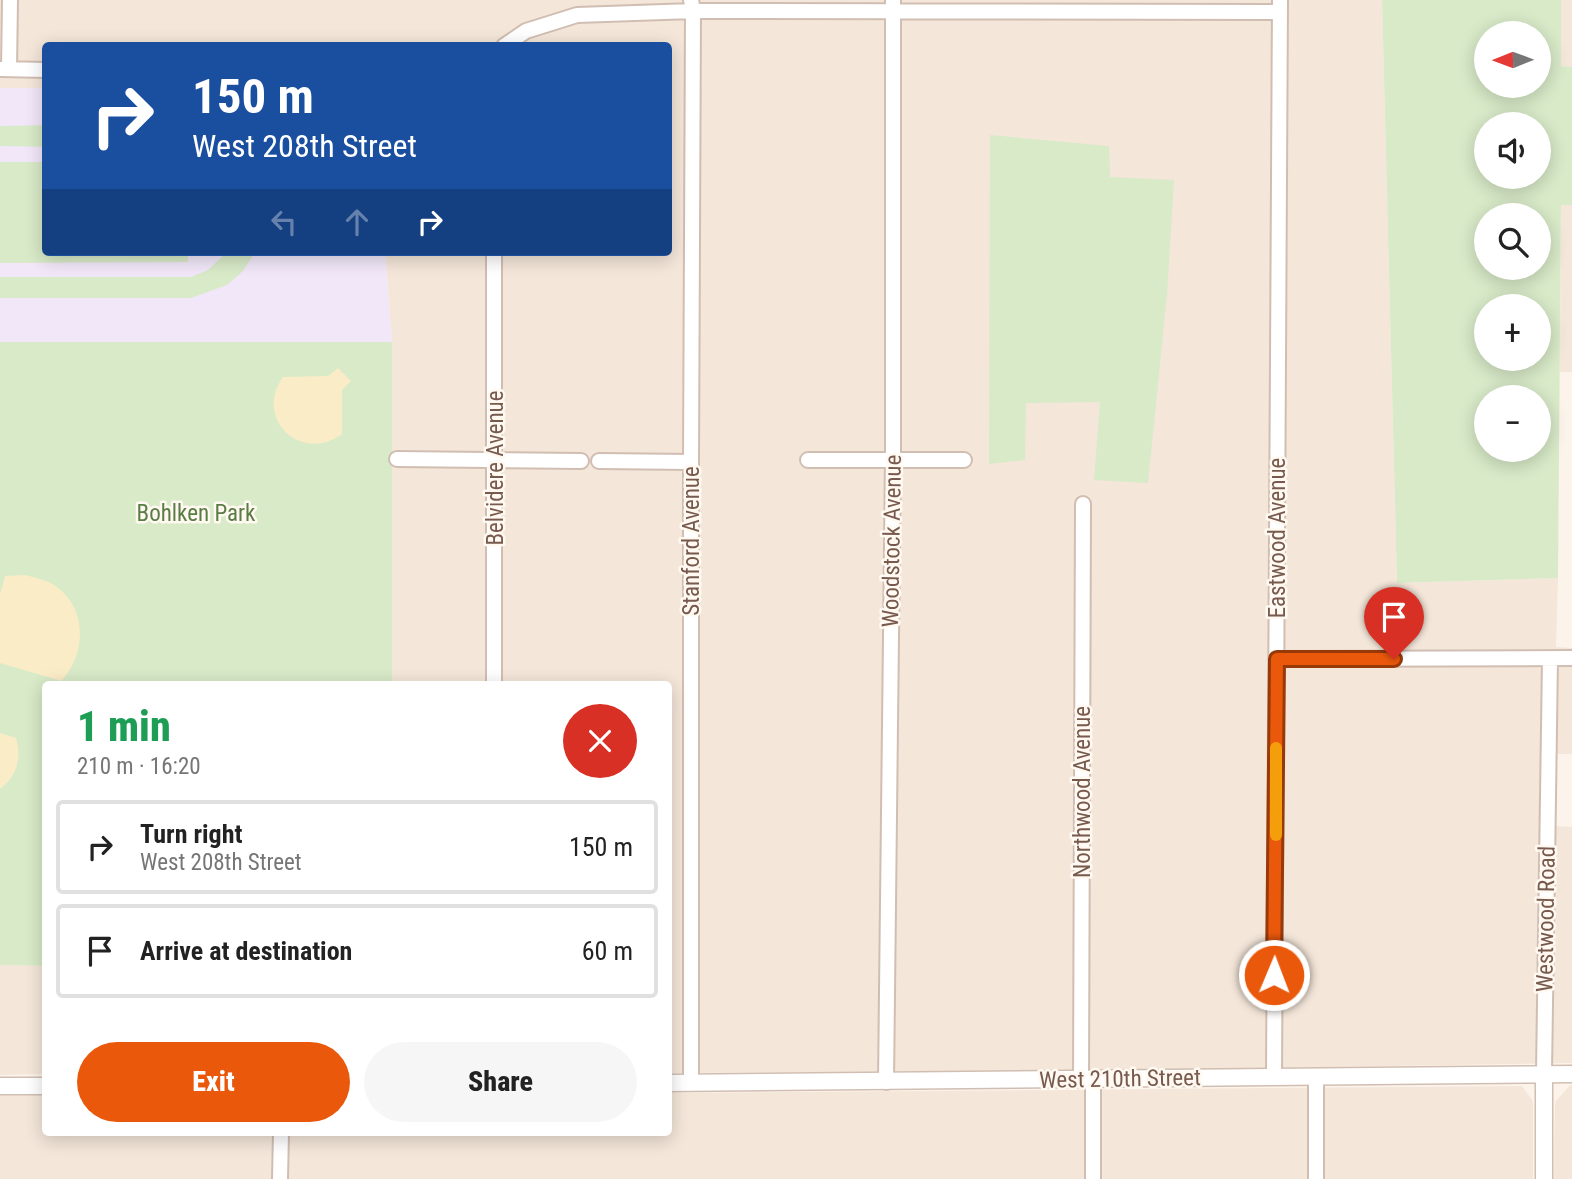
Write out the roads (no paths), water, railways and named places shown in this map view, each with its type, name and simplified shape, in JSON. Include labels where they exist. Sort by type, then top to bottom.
[{"type":"street","points":[[10,0],[4,69],[42,70]]},
{"type":"street","points":[[510,42],[526,31],[577,15],[692,5],[1280,6]]},
{"type":"street","name":"Stanford Avenue","points":[[691,1083],[692,5]]},
{"type":"street","name":"Woodstock Avenue","points":[[886,1082],[893,459],[893,6]]},
{"type":"street","name":"Eastwood Avenue","points":[[1274,1077],[1280,6]]},
{"type":"street","name":"Belvidere Avenue","points":[[494,256],[494,681]]},
{"type":"street","points":[[397,459],[582,461]]},
{"type":"street","points":[[808,460],[964,460]]},
{"type":"street","points":[[599,461],[691,462]]},
{"type":"street","name":"Northwood Avenue","points":[[1083,504],[1087,1080],[1093,1179]]},
{"type":"street","points":[[1277,659],[1572,658]]},
{"type":"street","name":"Westwood Road","points":[[1544,1179],[1550,659]]},
{"type":"street","name":"West 210th Street","points":[[672,1083],[1572,1074]]},
{"type":"street","points":[[1316,1076],[1316,1179]]},
{"type":"street","points":[[0,1086],[42,1086]]},
{"type":"street","points":[[281,1136],[281,1179]]},
{"type":"park label","name":"Bohlken Park","points":[[196,513]]}]
